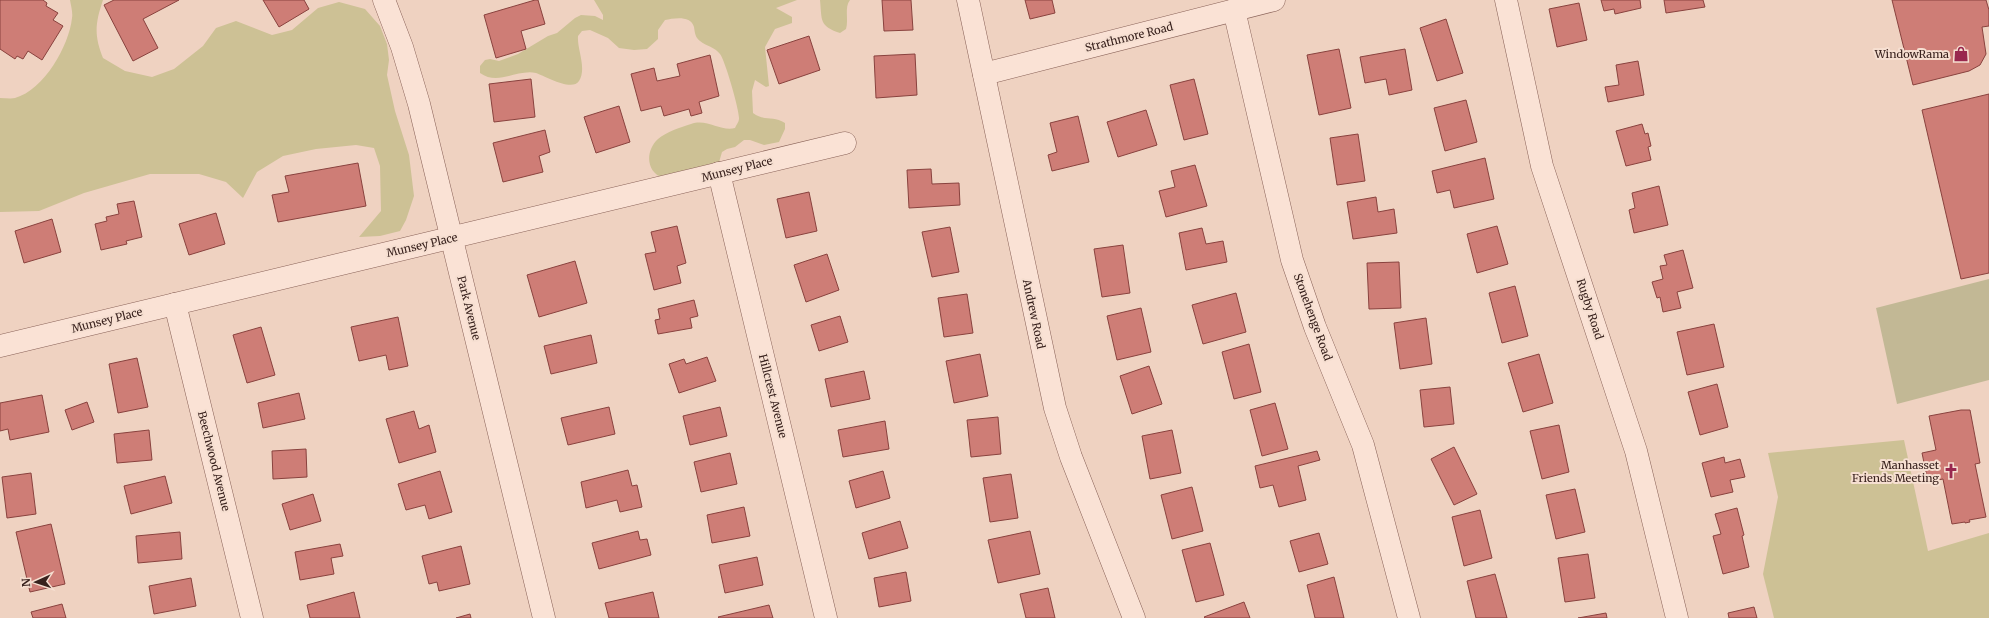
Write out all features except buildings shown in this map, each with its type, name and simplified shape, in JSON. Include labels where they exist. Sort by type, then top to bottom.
[{"type":"street","name":"Park Avenue","points":[[384,0],[402,47],[419,104],[544,618]]},
{"type":"street","name":"Andrew Road","points":[[968,0],[1055,408],[1072,457],[1134,618]]},
{"type":"street","name":"Strathmore Road","points":[[984,74],[1274,0]]},
{"type":"street","name":"Rugby Road","points":[[1506,0],[1542,166],[1636,451],[1677,618]]},
{"type":"street","name":"Stonehenge Road","points":[[1234,10],[1292,260],[1315,327],[1363,445],[1409,618]]},
{"type":"street","name":"Munsey Place","points":[[0,346],[845,143]]},
{"type":"street","name":"Hillcrest Avenue","points":[[719,173],[826,618]]},
{"type":"street","name":"Beechwood Avenue","points":[[175,304],[252,618]]},
{"type":"shaded area","points":[[70,0],[103,0],[98,16],[97,36],[103,58],[125,71],[152,77],[174,69],[203,46],[216,28],[236,21],[272,35],[292,30],[318,8],[339,2],[365,9],[380,26],[387,44],[389,60],[387,75],[395,111],[409,155],[414,196],[406,220],[400,231],[380,236],[359,237],[381,211],[380,166],[374,148],[356,145],[316,149],[283,156],[257,172],[243,198],[226,182],[199,174],[150,174],[84,193],[39,211],[0,212],[0,98],[15,98],[26,93],[45,77],[53,66],[66,41],[70,29],[72,9]]},
{"type":"shaded area","points":[[594,0],[797,0],[776,8],[792,17],[792,23],[775,29],[765,47],[769,86],[766,87],[755,80],[752,91],[753,113],[757,116],[777,119],[785,123],[785,129],[779,142],[764,145],[750,140],[744,140],[735,147],[727,149],[722,152],[715,176],[668,179],[657,175],[653,171],[649,161],[649,155],[654,144],[665,134],[678,128],[697,123],[730,129],[735,128],[739,120],[735,97],[720,54],[716,50],[702,43],[696,35],[692,23],[682,18],[665,20],[658,30],[658,39],[647,49],[634,50],[619,48],[608,38],[590,30],[582,31],[578,36],[578,41],[582,70],[579,81],[576,84],[565,84],[536,73],[529,72],[501,78],[487,77],[480,73],[480,66],[485,60],[490,59],[499,61],[518,54],[548,36],[557,33],[581,15],[595,16],[603,20],[603,15]]},
{"type":"shaded area","points":[[820,0],[850,0],[847,6],[846,29],[840,33],[828,28],[825,25],[822,17]]},
{"type":"shaded area","points":[[1989,279],[1989,380],[1897,404],[1876,308]]},
{"type":"shaded area","points":[[1904,440],[1928,551],[1989,533],[1989,618],[1774,618],[1763,574],[1778,497],[1768,453]]},
{"type":"place","name":"WindowRama","points":[[1961,54]]},
{"type":"place","name":"Manhasset Friends Meeting","points":[[1951,471]]}]
